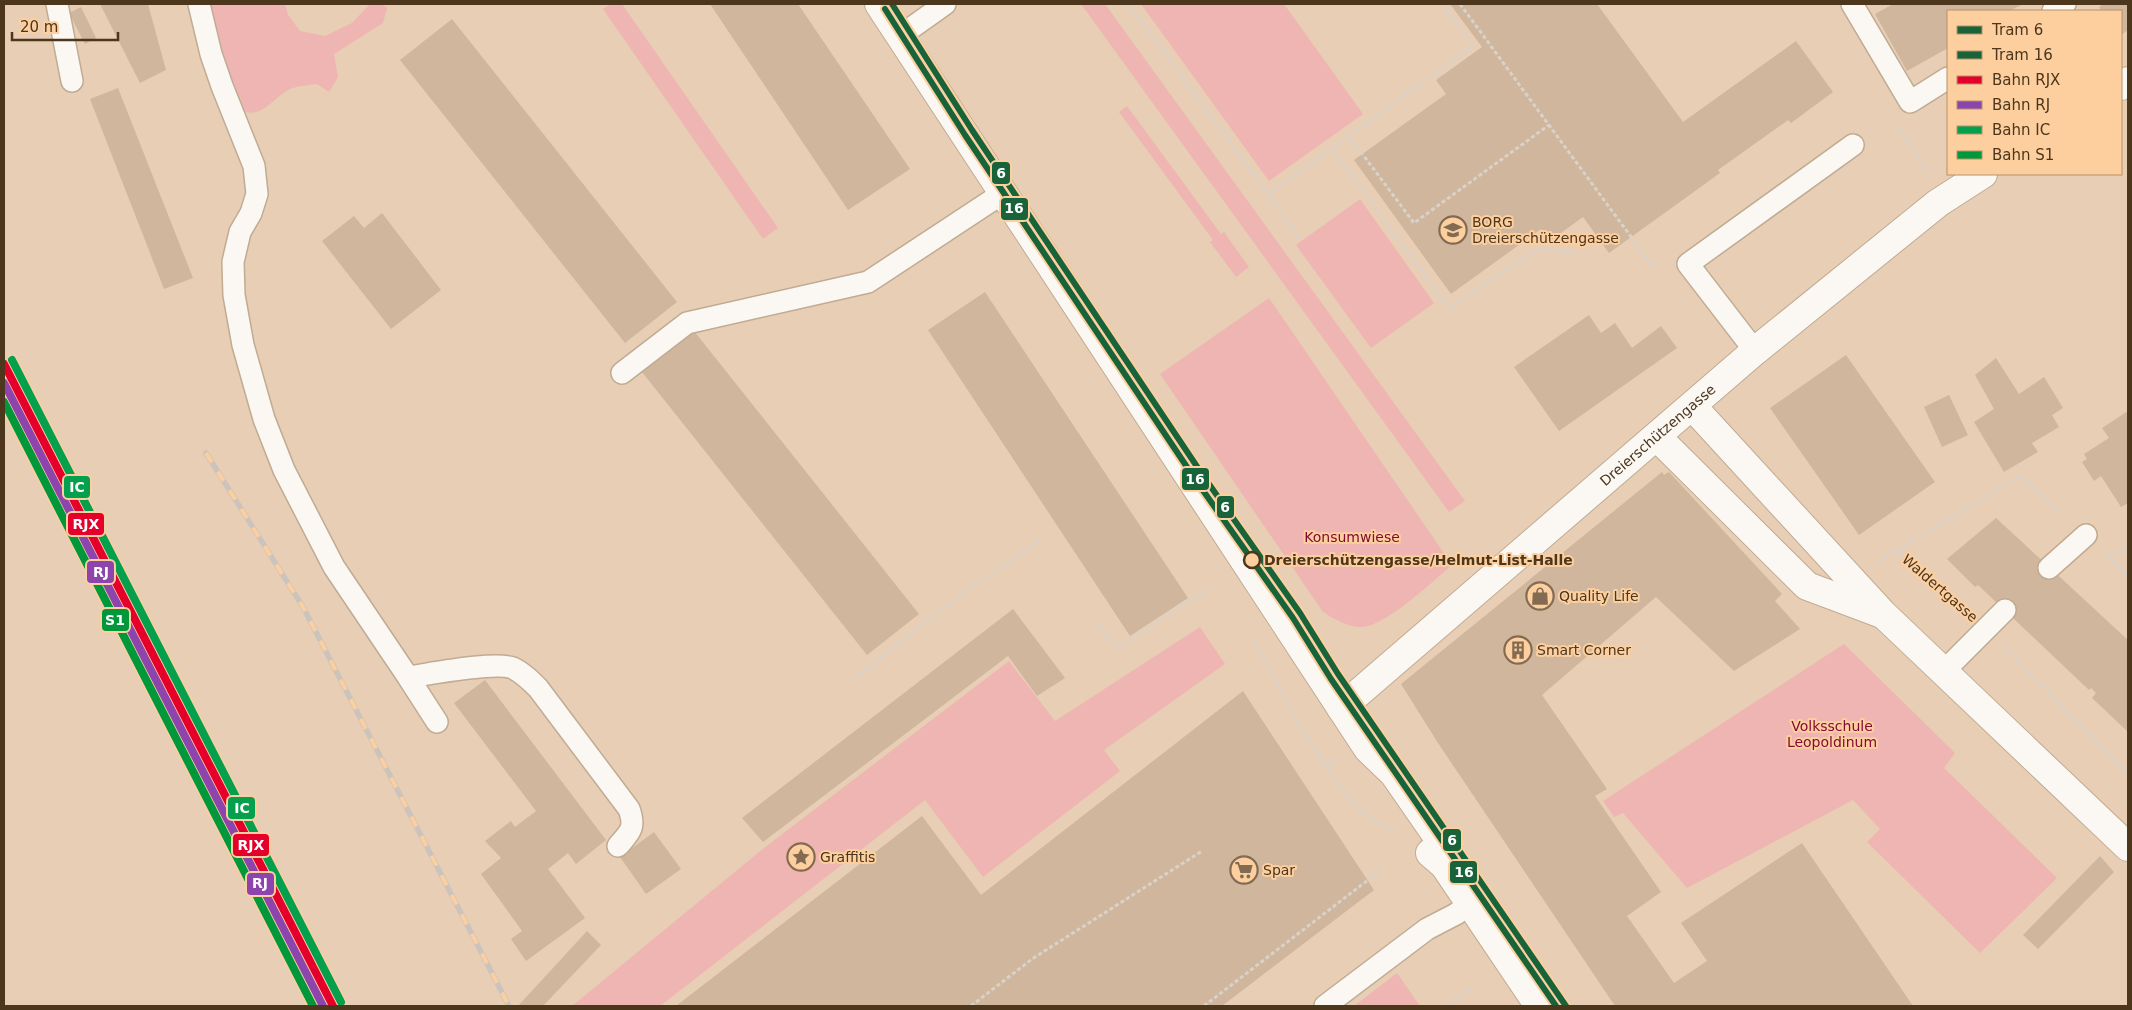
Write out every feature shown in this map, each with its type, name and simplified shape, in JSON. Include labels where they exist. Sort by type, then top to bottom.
[{"type":"street","points":[[879,4],[1341,708],[1373,755],[1394,774],[1439,840],[1444,865],[1539,1006]]},
{"type":"street","name":"Dreierschützengasse","points":[[1341,708],[1755,351],[1938,203],[1981,175]]},
{"type":"street","points":[[1692,406],[1883,614],[2128,847]]},
{"type":"street","points":[[1657,437],[1807,586],[1883,614]]},
{"type":"lane","points":[[57,4],[72,81]]},
{"type":"lane","points":[[199,4],[211,54],[254,166],[257,194],[251,213],[240,232],[234,262],[234,295],[243,345],[264,419],[284,470],[334,567],[437,722]]},
{"type":"lane","points":[[900,36],[944,4]]},
{"type":"lane","points":[[1852,4],[1910,102],[1947,79]]},
{"type":"lane","points":[[1755,351],[1688,264],[1853,145]]},
{"type":"lane","points":[[622,373],[688,323],[868,282],[1003,193]]},
{"type":"lane","points":[[2049,568],[2086,535]]},
{"type":"lane","points":[[1943,672],[2005,610]]},
{"type":"lane","points":[[408,677],[494,666],[511,667],[526,675],[538,688],[629,809],[633,820],[632,829],[618,846]]},
{"type":"lane","points":[[1325,1006],[1427,929],[1456,914],[1471,903]]},
{"type":"path","points":[[1128,4],[1300,239]]},
{"type":"path","points":[[1268,195],[1473,46],[1442,4]]},
{"type":"path","points":[[1460,4],[1651,264],[1688,264]]},
{"type":"path","points":[[1349,136],[1414,223],[1549,125]]},
{"type":"path","points":[[1898,126],[1927,171]]},
{"type":"path","points":[[1332,148],[1449,309],[1532,254],[1544,249],[1573,253]]},
{"type":"path","name":"Waldertgasse","points":[[2128,575],[2020,476],[1897,550],[1986,629],[2128,772]]},
{"type":"path","points":[[854,678],[976,583],[988,577],[1042,539]]},
{"type":"path","points":[[2110,558],[2128,546]]},
{"type":"path","points":[[1096,622],[1114,645],[1121,646],[1209,588]]},
{"type":"path","points":[[971,1006],[1032,959],[1202,851]]},
{"type":"path","points":[[1204,1006],[1368,880],[1382,865]]},
{"type":"path","points":[[1445,1006],[1470,989]]},
{"type":"green space","points":[[207,4],[285,4],[288,15],[300,31],[325,36],[352,23],[370,4],[382,4],[387,8],[383,23],[334,54],[338,77],[329,92],[317,84],[293,88],[262,110],[250,113],[243,111],[220,55]]},
{"type":"green space","points":[[611,4],[622,4],[778,228],[763,239],[603,9]]},
{"type":"green space","points":[[1081,4],[1105,4],[1465,501],[1449,512]]},
{"type":"green space","points":[[1141,4],[1284,4],[1363,114],[1269,181]]},
{"type":"green space","points":[[1127,106],[1221,234],[1224,232],[1249,267],[1236,277],[1210,242],[1213,240],[1119,112]]},
{"type":"green space","points":[[1360,199],[1434,303],[1371,348],[1296,245]]},
{"type":"green space","name":"Konsumwiese","points":[[1269,298],[1452,565],[1397,611],[1373,624],[1363,627],[1352,626],[1323,612],[1160,374]]},
{"type":"green space","points":[[1200,627],[1225,664],[1104,750],[1120,771],[983,877],[925,800],[660,1006],[572,1006],[764,848],[1009,661],[1055,721]]},
{"type":"green space","name":"Volksschule Leopoldinum","points":[[1844,644],[1955,753],[1944,768],[2057,878],[1980,953],[1867,842],[1880,829],[1853,800],[1687,888],[1623,813],[1614,817],[1603,801]]},
{"type":"green space","points":[[1397,973],[1420,1006],[1354,1006]]},
{"type":"building","points":[[100,4],[148,4],[166,70],[140,83]]},
{"type":"building","points":[[710,4],[798,4],[910,169],[848,210]]},
{"type":"building","points":[[1450,4],[1597,4],[1683,122],[1796,41],[1833,92],[1791,123],[1788,120],[1718,170],[1720,173],[1609,253],[1583,217],[1550,241],[1541,229],[1451,294],[1354,160],[1446,94],[1436,80],[1482,47]]},
{"type":"building","points":[[1893,4],[2023,4],[2012,10],[1947,10],[1947,49],[1907,71],[1875,14]]},
{"type":"building","points":[[2103,4],[2128,4],[2128,30],[2122,34],[2122,10],[2100,10],[2099,7]]},
{"type":"building","points":[[81,7],[96,38],[85,44],[69,13]]},
{"type":"building","points":[[452,19],[677,302],[625,343],[400,60]]},
{"type":"building","points":[[118,88],[193,278],[164,289],[90,99]]},
{"type":"building","points":[[382,213],[441,290],[391,329],[322,241],[354,216],[364,228]]},
{"type":"building","points":[[985,292],[1188,598],[1130,636],[928,330]]},
{"type":"building","points":[[1589,315],[1601,333],[1615,323],[1632,348],[1661,326],[1677,348],[1559,431],[1514,367]]},
{"type":"building","points":[[694,331],[919,614],[867,655],[642,372]]},
{"type":"building","points":[[1846,355],[1935,482],[1859,535],[1770,408]]},
{"type":"building","points":[[1996,358],[2019,394],[2044,377],[2063,408],[2052,415],[2059,427],[2032,443],[2038,452],[2004,472],[1974,422],[1994,409],[1975,375]]},
{"type":"building","points":[[1949,395],[1968,435],[1942,447],[1924,407]]},
{"type":"building","points":[[2128,411],[2128,503],[2121,507],[2101,476],[2094,481],[2082,462],[2087,459],[2084,454],[2109,438],[2102,428]]},
{"type":"building","points":[[1662,472],[1664,475],[1669,472],[1782,594],[1775,601],[1800,629],[1734,671],[1656,597],[1542,695],[1607,789],[1595,796],[1661,892],[1627,916],[1674,983],[1707,961],[1681,923],[1802,843],[1913,1006],[1615,1006],[1438,743],[1401,684]]},
{"type":"building","points":[[1996,518],[2128,640],[2128,732],[2092,698],[2096,693],[2091,688],[2089,690],[1978,585],[1975,587],[1947,559]]},
{"type":"building","points":[[1013,609],[1065,678],[1037,696],[1008,656],[763,842],[742,818]]},
{"type":"building","points":[[485,680],[606,840],[576,864],[568,853],[548,869],[585,918],[526,961],[511,939],[522,931],[481,874],[501,858],[485,841],[511,821],[515,827],[536,811],[454,703]]},
{"type":"building","points":[[1243,691],[1374,890],[1222,1006],[676,1006],[922,816],[981,895]]},
{"type":"building","points":[[654,832],[681,869],[646,894],[620,857]]},
{"type":"building","points":[[2100,856],[2114,872],[2038,949],[2023,935]]},
{"type":"building","points":[[587,931],[601,945],[543,1006],[518,1006]]},
{"type":"railway","points":[[206,453],[303,607],[509,1006]]},
{"type":"tram line","name":"6","points":[[892,4],[972,130],[1204,477],[1300,613],[1338,674],[1566,1006]]},
{"type":"tram line","name":"16","points":[[885,9],[965,135],[1197,482],[1293,618],[1331,679],[1556,1006]]},
{"type":"rail line","name":"IC","points":[[12,360],[341,1002]]},
{"type":"rail line","name":"RJX","points":[[4,364],[333,1006]]},
{"type":"rail line","name":"RJ","points":[[4,383],[323,1006]]},
{"type":"rail line","name":"S1","points":[[4,402],[313,1006]]},
{"type":"place","name":"BORG Dreierschützengasse","points":[[1453,230]]},
{"type":"place","name":"Dreierschützengasse/Helmut-List-Halle","points":[[1252,560]]},
{"type":"place","name":"Quality Life","points":[[1540,596]]},
{"type":"place","name":"Smart Corner","points":[[1518,650]]},
{"type":"place","name":"Graffitis","points":[[801,857]]},
{"type":"place","name":"Spar","points":[[1244,870]]}]
